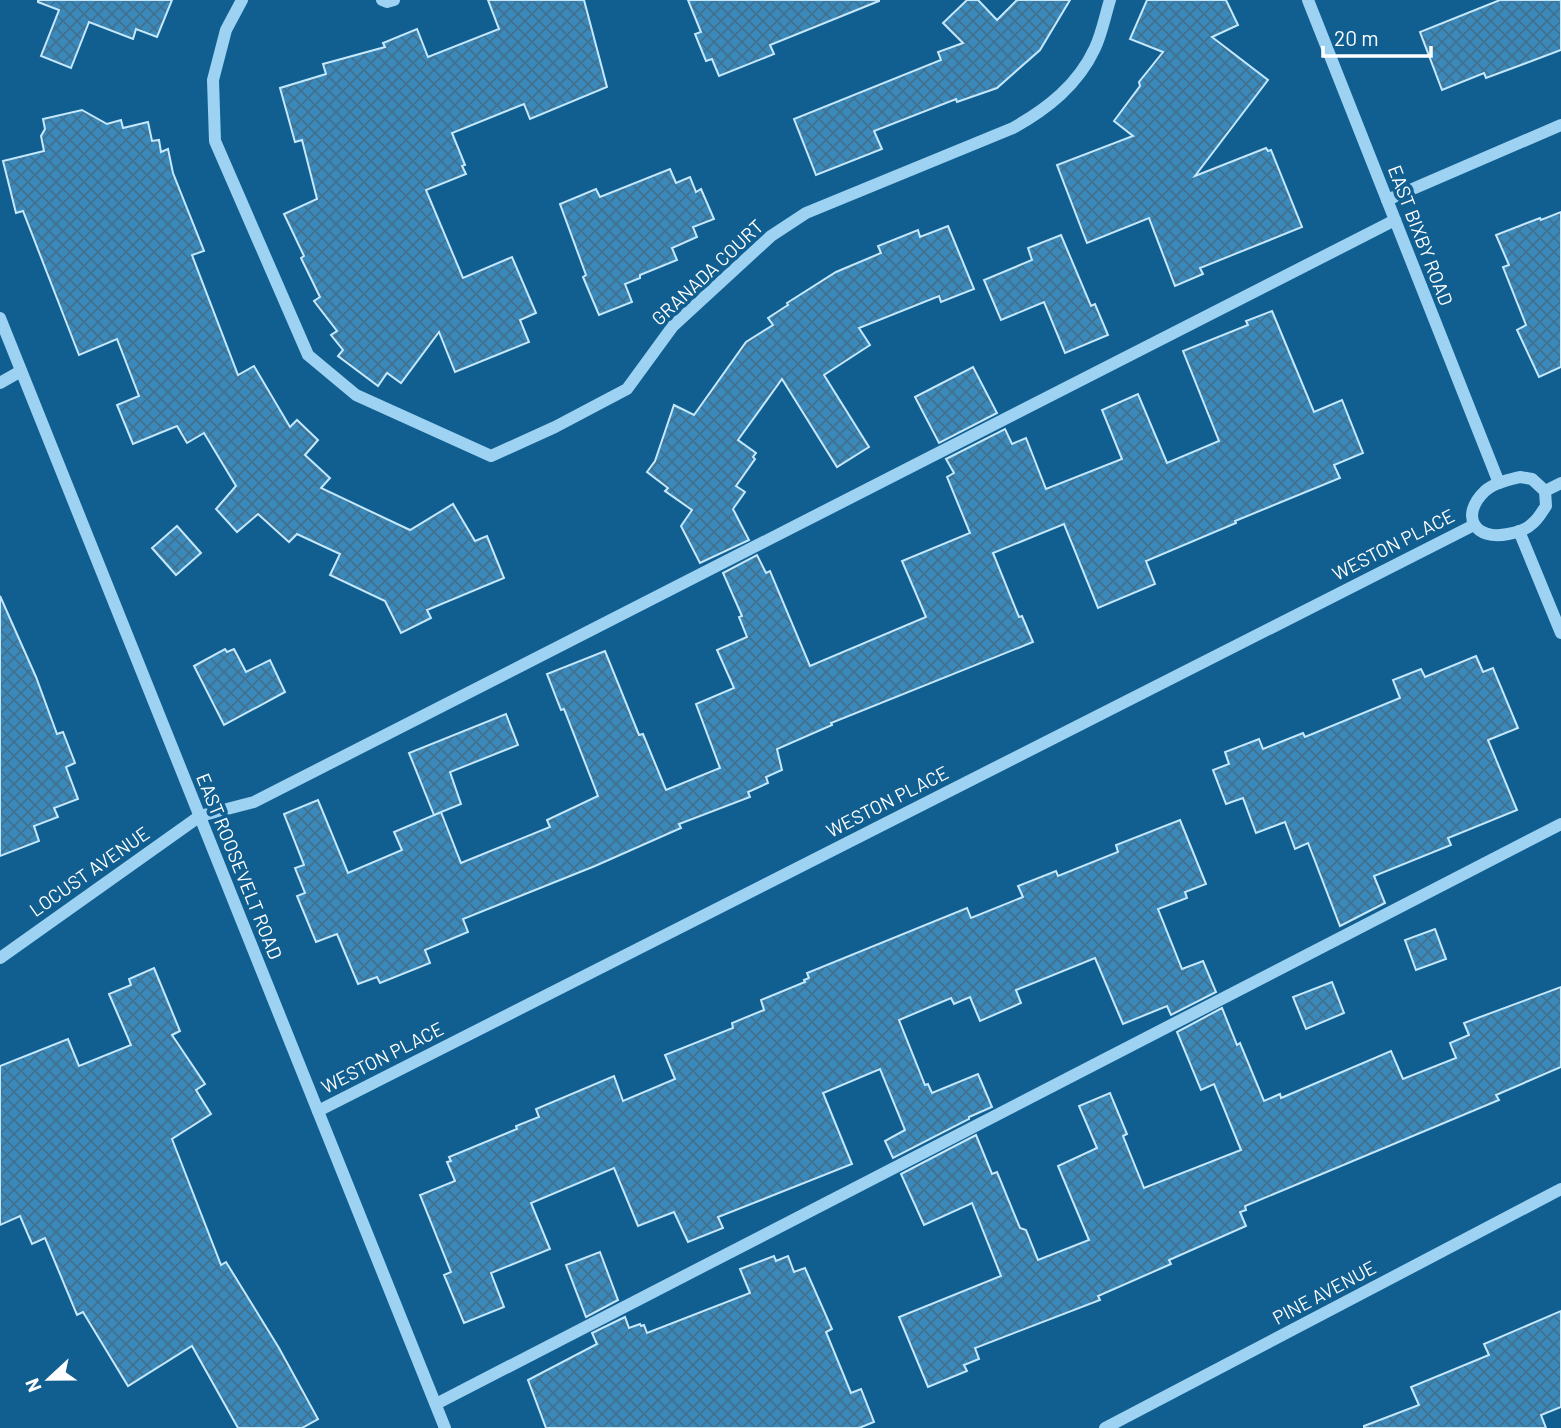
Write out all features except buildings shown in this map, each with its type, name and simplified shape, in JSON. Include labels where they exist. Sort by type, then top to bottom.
[{"type":"street","name":"GRANADA COURT","points":[[242,0],[226,30],[213,80],[215,141],[308,355],[356,395],[491,456],[555,427],[627,389],[673,326],[771,236],[806,213],[977,144],[1045,110],[1077,78],[1095,47],[1110,0]]},
{"type":"street","points":[[382,0],[394,0]]},
{"type":"street","name":"EAST BIXBY ROAD","points":[[1307,0],[1499,483]]},
{"type":"street","points":[[1387,200],[1561,125]]},
{"type":"street","points":[[200,816],[254,802],[1395,220]]},
{"type":"street","name":"EAST ROOSEVELT ROAD","points":[[0,318],[445,1428]]},
{"type":"street","points":[[0,383],[21,371]]},
{"type":"street","points":[[1520,477],[1532,479],[1545,491],[1546,506],[1535,522],[1519,531],[1498,536],[1481,533],[1474,525],[1472,514],[1479,498],[1487,489],[1499,483],[1520,477]]},
{"type":"street","points":[[1545,491],[1561,483]]},
{"type":"street","name":"WESTON PLACE","points":[[318,1111],[1474,525]]},
{"type":"street","points":[[1519,531],[1561,633]]},
{"type":"street","name":"LOCUST AVENUE","points":[[0,958],[200,816]]},
{"type":"street","points":[[436,1404],[1561,824]]},
{"type":"street","name":"PINE AVENUE","points":[[1105,1428],[1561,1189]]}]
